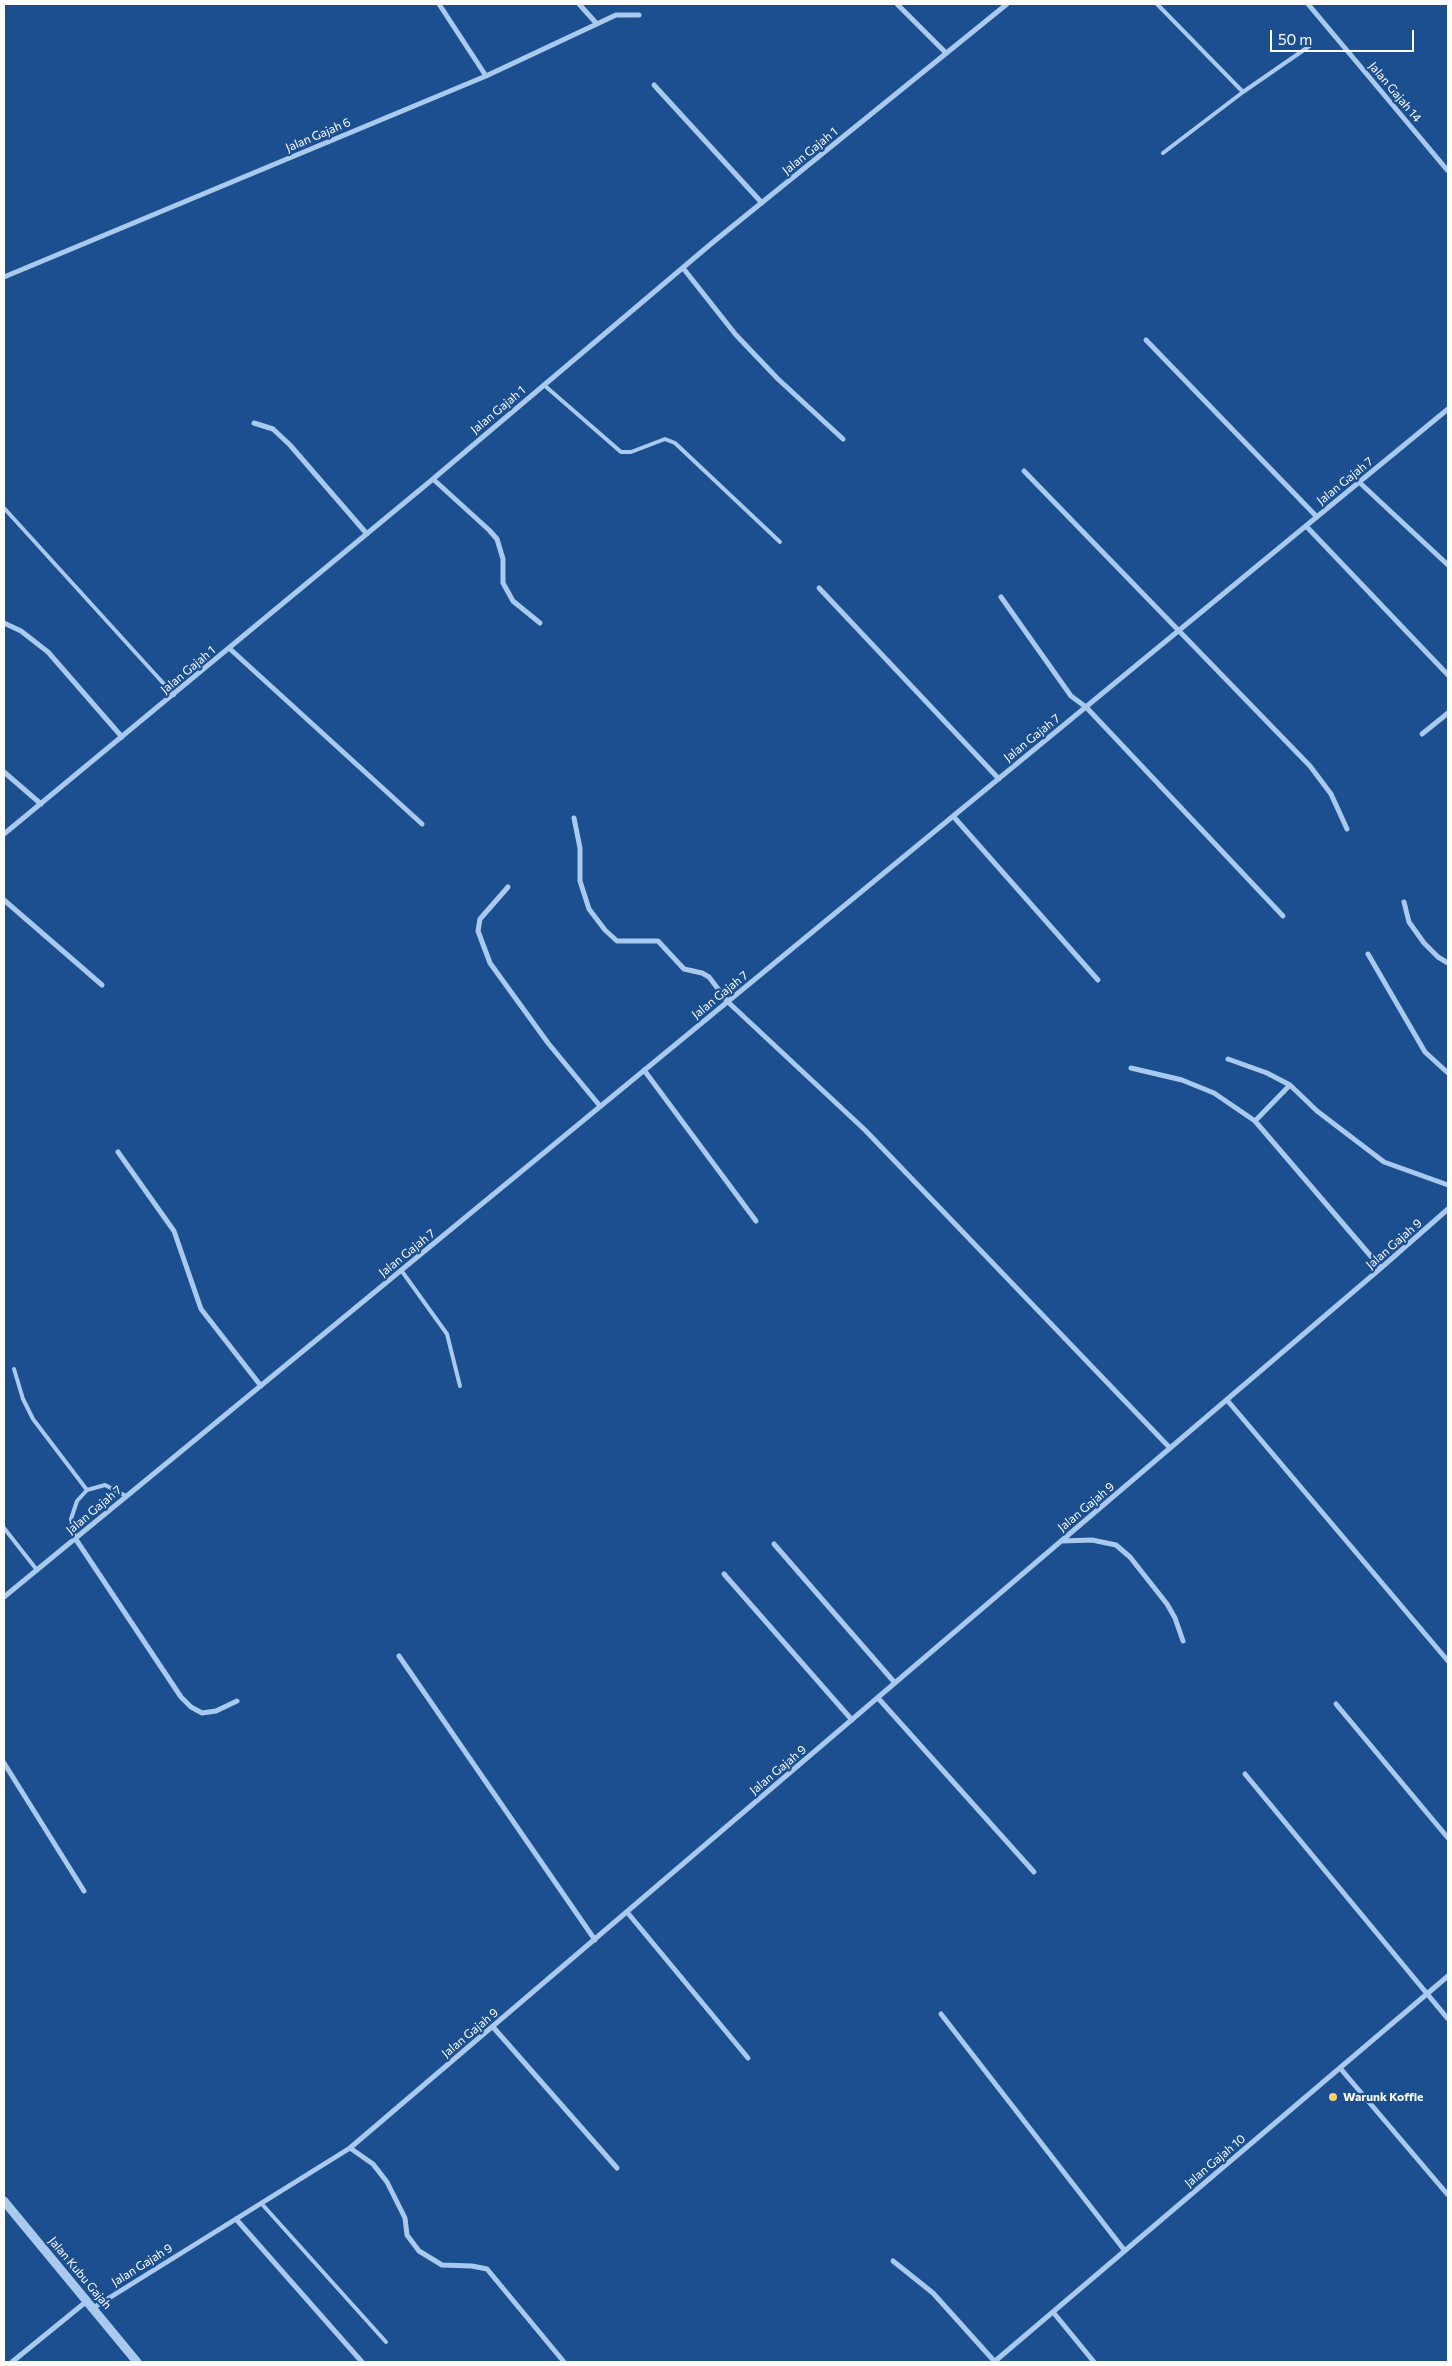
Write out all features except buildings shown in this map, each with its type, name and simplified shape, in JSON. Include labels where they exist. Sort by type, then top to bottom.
[{"type":"street","points":[[439,4],[486,76]]},
{"type":"street","points":[[579,4],[597,24]]},
{"type":"street","points":[[897,4],[946,53]]},
{"type":"street","name":"Jalan Gajah 1","points":[[4,834],[174,695],[683,268],[1007,4]]},
{"type":"street","name":"Jalan Gajah 14","points":[[1308,4],[1448,171]]},
{"type":"street","name":"Jalan Gajah 6","points":[[4,277],[486,76],[616,15],[639,15]]},
{"type":"street","points":[[654,85],[762,203]]},
{"type":"street","points":[[683,268],[736,335],[778,379],[843,439]]},
{"type":"street","points":[[1146,340],[1317,517]]},
{"type":"street","name":"Jalan Gajah 7","points":[[4,1597],[1448,409]]},
{"type":"street","points":[[254,423],[274,430],[290,445],[367,534]]},
{"type":"street","points":[[1024,472],[1180,630],[1310,766],[1331,794],[1347,829]]},
{"type":"street","points":[[433,479],[497,539],[503,559],[504,583],[513,601],[540,623]]},
{"type":"street","points":[[1359,482],[1448,565]]},
{"type":"street","points":[[1306,526],[1448,674]]},
{"type":"street","points":[[819,588],[999,779]]},
{"type":"street","points":[[1001,597],[1071,696],[1086,707],[1283,916]]},
{"type":"street","points":[[4,623],[21,631],[48,652],[122,737]]},
{"type":"street","points":[[229,648],[422,824]]},
{"type":"street","points":[[1422,734],[1448,713]]},
{"type":"street","points":[[4,772],[41,804]]},
{"type":"street","points":[[954,816],[1098,980]]},
{"type":"street","points":[[574,818],[580,848],[580,881],[589,909],[605,930],[617,941],[658,941],[684,969],[706,974],[728,1002],[866,1130],[1170,1448]]},
{"type":"street","points":[[508,887],[480,919],[478,931],[490,963],[548,1042],[600,1106]]},
{"type":"street","points":[[4,900],[102,985]]},
{"type":"street","points":[[1404,902],[1409,922],[1424,943],[1438,957],[1448,963]]},
{"type":"street","points":[[1368,954],[1425,1052],[1448,1074]]},
{"type":"street","points":[[1228,1058],[1267,1073],[1290,1085],[1317,1110],[1384,1162],[1448,1185]]},
{"type":"street","points":[[1131,1068],[1182,1080],[1214,1093],[1254,1121],[1381,1268]]},
{"type":"street","points":[[644,1070],[756,1221]]},
{"type":"street","points":[[1254,1121],[1290,1085]]},
{"type":"street","points":[[118,1152],[174,1231],[201,1308],[260,1386]]},
{"type":"street","name":"Jalan Gajah 9","points":[[12,2362],[90,2304],[236,2219],[350,2148],[895,1684],[1448,1209]]},
{"type":"street","points":[[1227,1400],[1448,1661]]},
{"type":"street","points":[[75,1538],[181,1697],[191,1707],[202,1713],[216,1711],[237,1701]]},
{"type":"street","points":[[1062,1541],[1092,1540],[1116,1545],[1130,1557],[1167,1604],[1175,1618],[1183,1641]]},
{"type":"street","points":[[774,1544],[895,1684]]},
{"type":"street","points":[[724,1574],[852,1720]]},
{"type":"street","points":[[399,1656],[595,1940]]},
{"type":"street","points":[[878,1698],[1034,1872]]},
{"type":"street","points":[[1336,1704],[1448,1838]]},
{"type":"street","points":[[4,1763],[84,1891]]},
{"type":"street","points":[[1245,1774],[1448,2019]]},
{"type":"street","points":[[627,1912],[748,2058]]},
{"type":"street","name":"Jalan Gajah 10","points":[[995,2362],[1448,1976]]},
{"type":"street","points":[[941,2014],[1125,2251]]},
{"type":"street","points":[[493,2027],[617,2168]]},
{"type":"street","points":[[1340,2068],[1448,2195]]},
{"type":"street","points":[[350,2148],[373,2164],[387,2182],[405,2218],[407,2236],[419,2250],[442,2265],[472,2266],[487,2269],[564,2362]]},
{"type":"street","name":"Jalan Kubu Gajah","points":[[4,2201],[137,2362]]},
{"type":"street","points":[[236,2219],[362,2362]]},
{"type":"street","points":[[893,2260],[933,2293],[995,2362]]},
{"type":"street","points":[[1053,2312],[1094,2362]]},
{"type":"lane","points":[[1157,4],[1243,92]]},
{"type":"lane","points":[[1163,153],[1243,92],[1311,45]]},
{"type":"lane","points":[[544,385],[621,452],[631,452],[665,439],[675,443],[780,542]]},
{"type":"lane","points":[[4,508],[174,695]]},
{"type":"lane","points":[[401,1270],[447,1334],[460,1386]]},
{"type":"lane","points":[[14,1369],[23,1399],[33,1420],[87,1490]]},
{"type":"lane","points":[[75,1538],[70,1519],[77,1501],[87,1490],[105,1485],[126,1496]]},
{"type":"lane","points":[[4,1528],[37,1570]]},
{"type":"lane","points":[[261,2203],[386,2342]]},
{"type":"place","name":"Warunk Koffie","points":[[1333,2097]]}]
